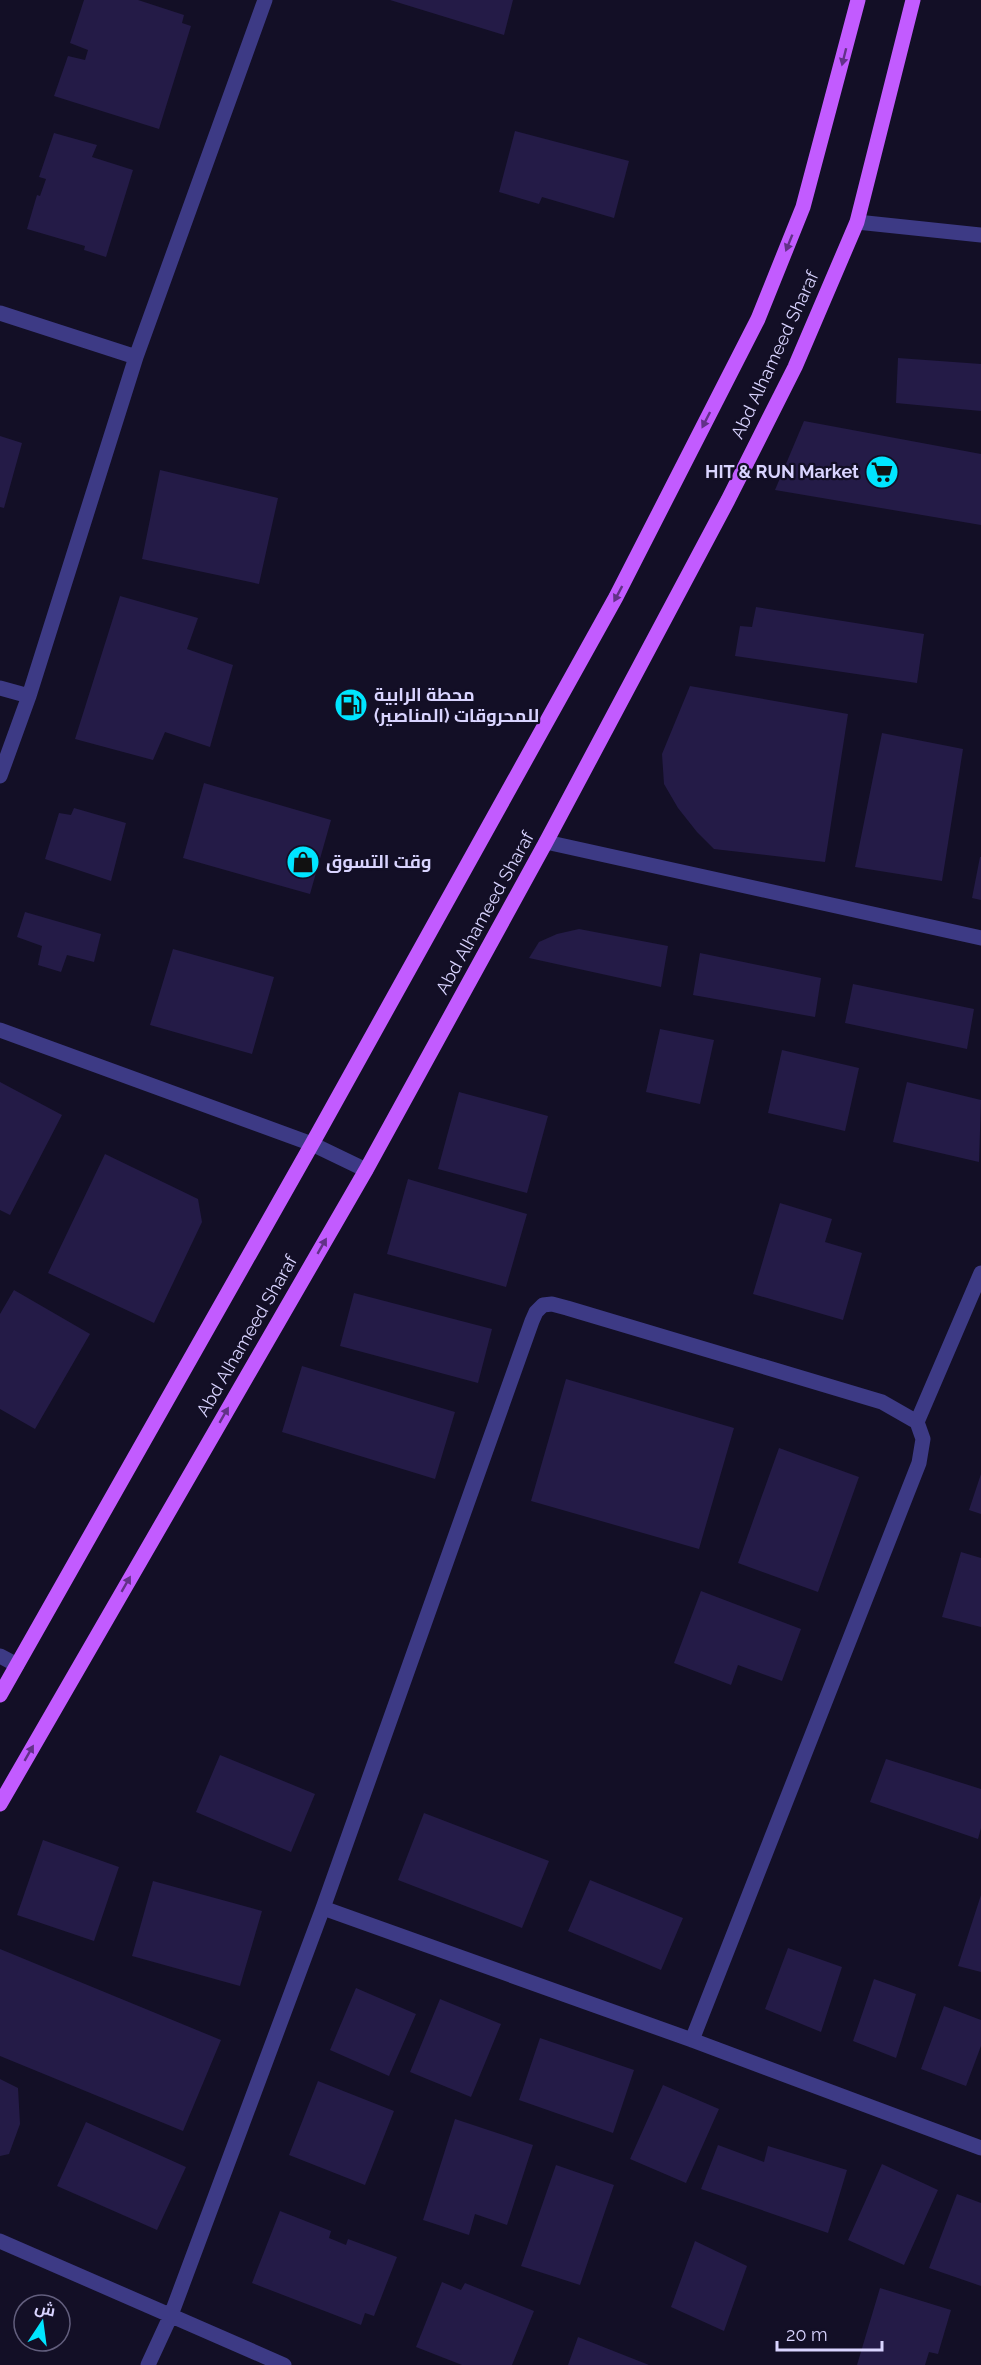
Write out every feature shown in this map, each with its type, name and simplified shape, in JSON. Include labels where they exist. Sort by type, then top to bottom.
[{"type":"main road","name":"Abd Alhameed Sharaf","points":[[0,1695],[312,1144],[616,597],[758,319],[803,207],[858,0]]},
{"type":"main road","name":"Abd Alhameed Sharaf","points":[[0,1804],[366,1170],[546,842],[722,510],[789,377],[857,222],[913,0]]},
{"type":"street","points":[[0,776],[29,696],[136,357],[265,0]]},
{"type":"street","points":[[857,222],[981,235]]},
{"type":"street","points":[[0,313],[136,357]]},
{"type":"street","points":[[0,688],[29,696]]},
{"type":"street","points":[[546,842],[981,938]]},
{"type":"street","points":[[0,1030],[312,1144],[366,1170]]},
{"type":"street","points":[[917,1422],[981,1273]]},
{"type":"street","points":[[148,2365],[171,2315],[323,1908],[532,1321],[536,1312],[543,1305],[552,1304],[567,1308],[882,1402],[917,1422],[923,1439],[919,1463],[692,2040]]},
{"type":"street","points":[[0,1656],[17,1665]]},
{"type":"street","points":[[323,1908],[692,2040],[981,2148]]},
{"type":"street","points":[[0,2241],[284,2365]]},
{"type":"building","points":[[84,0],[138,0],[184,15],[182,23],[191,26],[159,129],[54,96],[68,56],[85,60],[88,50],[70,43]]},
{"type":"building","points":[[390,0],[513,0],[504,35]]},
{"type":"building","points":[[515,131],[629,161],[614,218],[542,197],[539,204],[499,192]]},
{"type":"building","points":[[54,133],[97,145],[92,157],[133,170],[106,257],[84,250],[85,246],[27,229],[37,195],[40,196],[46,179],[39,177]]},
{"type":"building","points":[[898,358],[981,364],[981,411],[896,403]]},
{"type":"building","name":"HIT & RUN Market","points":[[804,421],[981,454],[981,525],[775,490]]},
{"type":"building","points":[[0,436],[22,443],[4,508],[0,507]]},
{"type":"building","points":[[160,470],[278,498],[259,584],[142,559]]},
{"type":"building","points":[[120,596],[198,618],[187,649],[233,665],[210,747],[165,732],[153,760],[75,739]]},
{"type":"building","points":[[756,607],[924,634],[917,683],[735,656],[740,626],[752,627]]},
{"type":"building","points":[[690,686],[848,714],[825,862],[714,849],[678,808],[664,784],[662,754]]},
{"type":"building","points":[[882,733],[963,749],[942,881],[855,867]]},
{"type":"building","points":[[204,783],[331,820],[310,894],[183,858]]},
{"type":"building","points":[[74,808],[126,823],[111,881],[45,859],[59,813],[71,815]]},
{"type":"building","points":[[981,857],[981,900],[972,898]]},
{"type":"building","points":[[25,912],[101,934],[94,962],[67,955],[61,972],[38,965],[42,946],[17,937]]},
{"type":"building","points":[[579,929],[668,946],[661,987],[529,958],[539,942],[557,934]]},
{"type":"building","points":[[173,949],[274,977],[252,1054],[150,1025]]},
{"type":"building","points":[[700,953],[821,978],[815,1017],[693,995]]},
{"type":"building","points":[[853,984],[974,1009],[967,1049],[845,1023]]},
{"type":"building","points":[[660,1029],[714,1040],[700,1104],[646,1092]]},
{"type":"building","points":[[782,1050],[859,1068],[845,1131],[768,1113]]},
{"type":"building","points":[[0,1082],[62,1115],[10,1215],[0,1210]]},
{"type":"building","points":[[907,1082],[981,1100],[979,1162],[893,1142]]},
{"type":"building","points":[[459,1092],[548,1116],[527,1193],[438,1169]]},
{"type":"building","points":[[105,1154],[198,1199],[202,1222],[154,1323],[48,1273]]},
{"type":"building","points":[[408,1179],[527,1214],[506,1287],[387,1254]]},
{"type":"building","points":[[780,1203],[832,1219],[825,1242],[862,1253],[843,1320],[753,1294]]},
{"type":"building","points":[[14,1290],[90,1334],[35,1429],[0,1409],[0,1314]]},
{"type":"building","points":[[354,1293],[492,1329],[478,1383],[340,1346]]},
{"type":"building","points":[[302,1366],[455,1412],[435,1479],[282,1432]]},
{"type":"building","points":[[566,1379],[734,1428],[699,1549],[531,1501]]},
{"type":"building","points":[[779,1448],[859,1477],[818,1592],[738,1563]]},
{"type":"building","points":[[981,1474],[981,1514],[969,1510]]},
{"type":"building","points":[[961,1552],[981,1558],[981,1627],[942,1617]]},
{"type":"building","points":[[701,1591],[801,1629],[782,1681],[738,1665],[731,1685],[674,1663]]},
{"type":"building","points":[[220,1755],[315,1794],[291,1852],[196,1812]]},
{"type":"building","points":[[886,1759],[981,1789],[981,1828],[978,1839],[870,1802]]},
{"type":"building","points":[[424,1813],[549,1861],[522,1928],[398,1880]]},
{"type":"building","points":[[43,1840],[119,1867],[94,1941],[17,1915]]},
{"type":"building","points":[[590,1880],[683,1918],[661,1970],[568,1931]]},
{"type":"building","points":[[153,1881],[262,1911],[240,1986],[132,1956]]},
{"type":"building","points":[[981,1895],[981,1972],[958,1966]]},
{"type":"building","points":[[788,1948],[842,1967],[821,2032],[765,2009]]},
{"type":"building","points":[[0,1949],[221,2040],[183,2131],[0,2056]]},
{"type":"building","points":[[874,1979],[916,1994],[896,2058],[853,2041]]},
{"type":"building","points":[[356,1988],[416,2014],[389,2076],[330,2050]]},
{"type":"building","points":[[440,1999],[501,2024],[471,2097],[410,2072]]},
{"type":"building","points":[[944,2006],[981,2020],[981,2046],[966,2086],[921,2069]]},
{"type":"building","points":[[540,2038],[634,2070],[613,2133],[519,2100]]},
{"type":"building","points":[[0,2079],[18,2088],[20,2124],[9,2154],[0,2156]]},
{"type":"building","points":[[318,2081],[394,2111],[365,2185],[289,2155]]},
{"type":"building","points":[[663,2085],[719,2109],[686,2183],[630,2159]]},
{"type":"building","points":[[455,2119],[533,2145],[507,2225],[475,2214],[469,2235],[423,2220]]},
{"type":"building","points":[[86,2122],[186,2167],[157,2230],[57,2186]]},
{"type":"building","points":[[718,2145],[764,2162],[768,2146],[847,2170],[828,2233],[701,2189]]},
{"type":"building","points":[[882,2164],[938,2190],[904,2265],[848,2240]]},
{"type":"building","points":[[556,2165],[614,2185],[580,2285],[521,2266]]},
{"type":"building","points":[[957,2194],[981,2203],[981,2286],[929,2268]]},
{"type":"building","points":[[280,2211],[331,2231],[329,2238],[346,2245],[348,2239],[397,2257],[374,2316],[365,2313],[361,2325],[252,2283]]},
{"type":"building","points":[[695,2241],[747,2266],[724,2331],[671,2307]]},
{"type":"building","points":[[442,2282],[461,2290],[465,2283],[534,2311],[512,2365],[462,2365],[416,2347]]},
{"type":"building","points":[[880,2288],[951,2310],[938,2354],[929,2352],[925,2365],[857,2365]]},
{"type":"building","points":[[578,2337],[649,2365],[568,2365]]},
{"type":"place","name":"HIT & RUN Market","points":[[882,472]]},
{"type":"place","name":"محطة الرابية للمحروقات (المناصير)","points":[[351,705]]},
{"type":"place","name":"وقت التسوق","points":[[303,862]]}]
